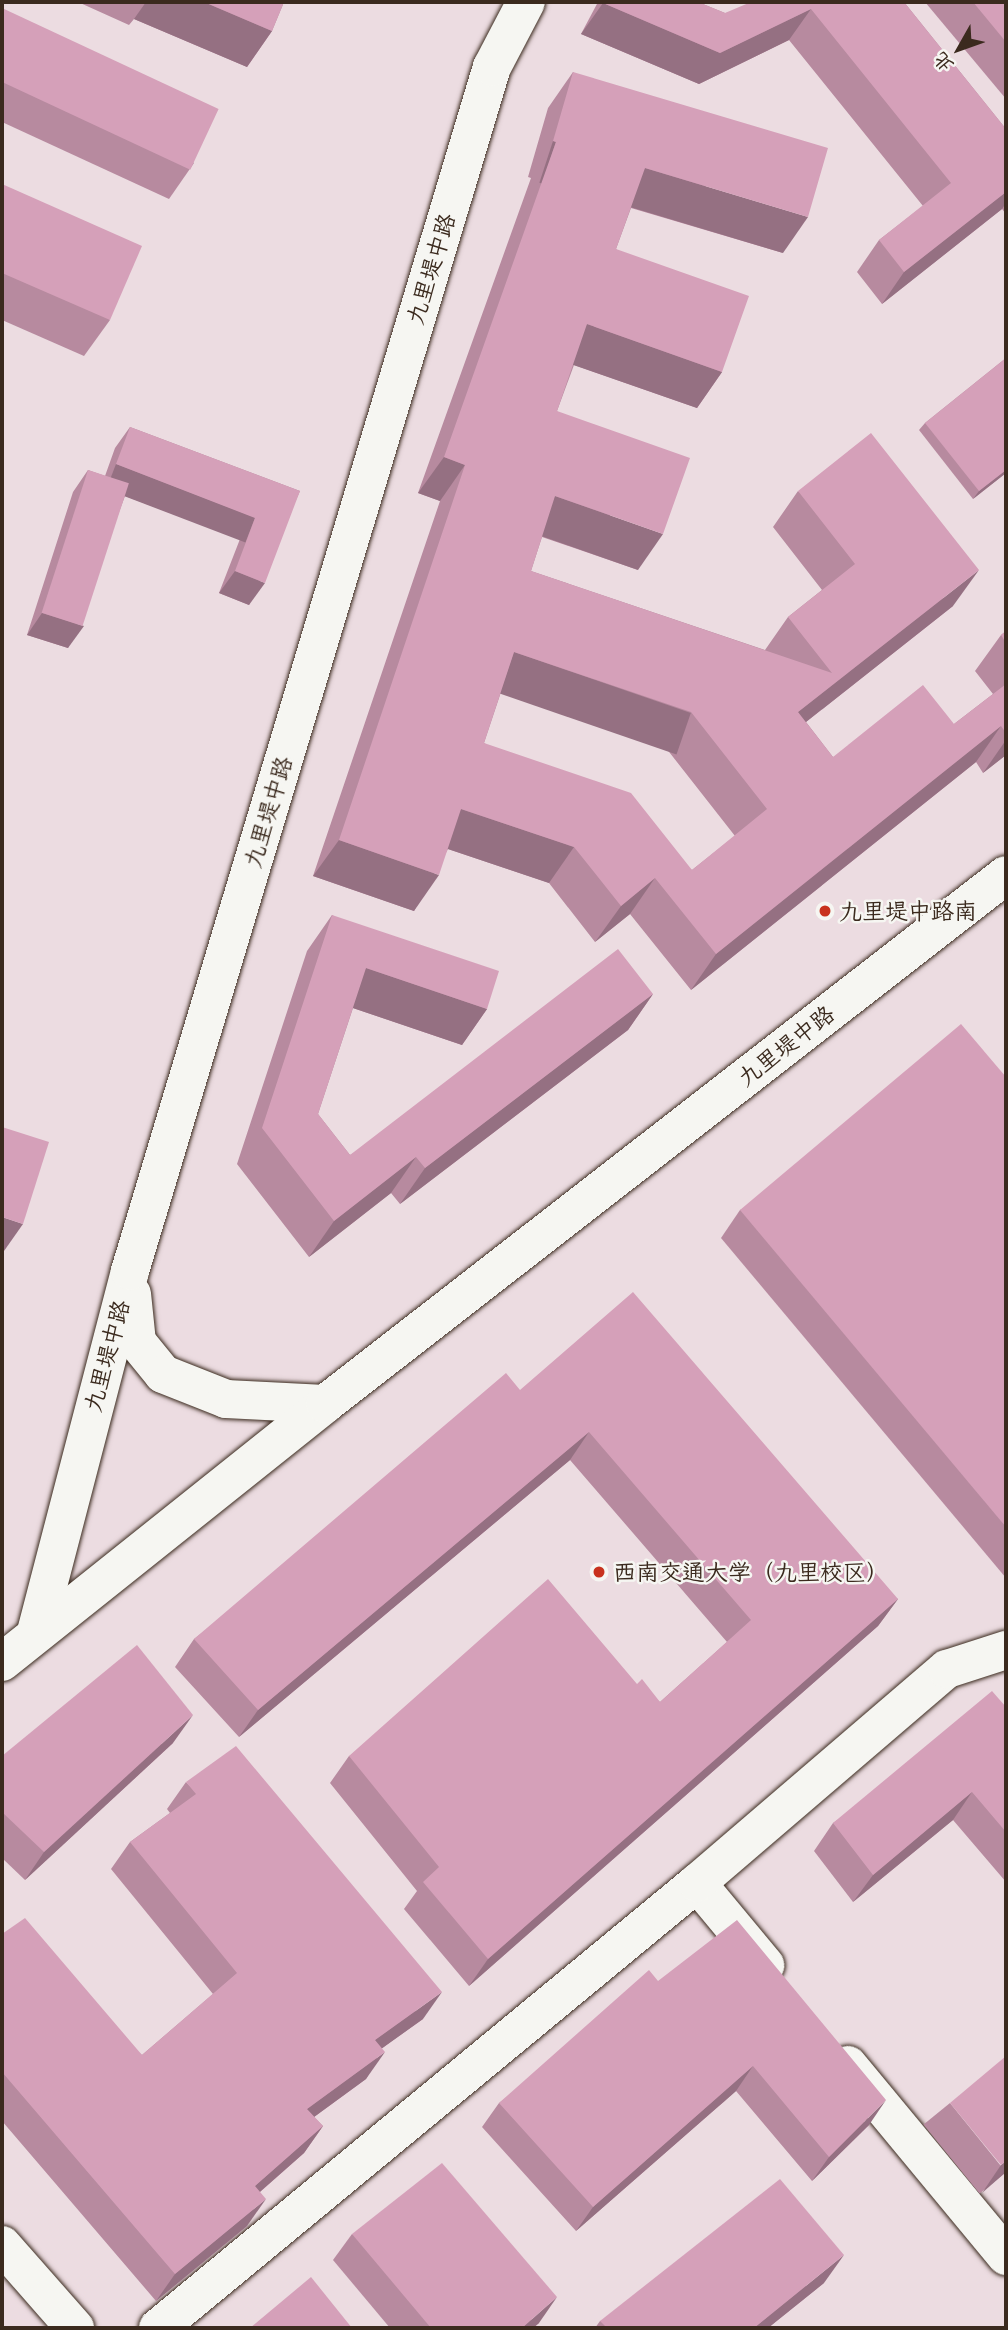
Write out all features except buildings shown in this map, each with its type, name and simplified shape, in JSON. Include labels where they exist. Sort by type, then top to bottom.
[{"type":"street","name":"九里堤中路","points":[[36,1632],[130,1270],[492,67],[526,2]]},
{"type":"street","name":"九里堤中路","points":[[2,1662],[36,1632],[325,1404],[1006,875]]},
{"type":"street","points":[[130,1270],[136,1342],[163,1374],[226,1399],[325,1404]]},
{"type":"street","points":[[158,2328],[697,1883],[947,1669],[1006,1650]]},
{"type":"street","points":[[697,1883],[785,1990]]},
{"type":"street","points":[[821,2032],[1006,2256]]},
{"type":"street","points":[[2,2245],[75,2328]]},
{"type":"place","name":"九里堤中路南","points":[[825,911]]},
{"type":"place","name":"西南交通大学（九里校区）","points":[[599,1572]]}]
